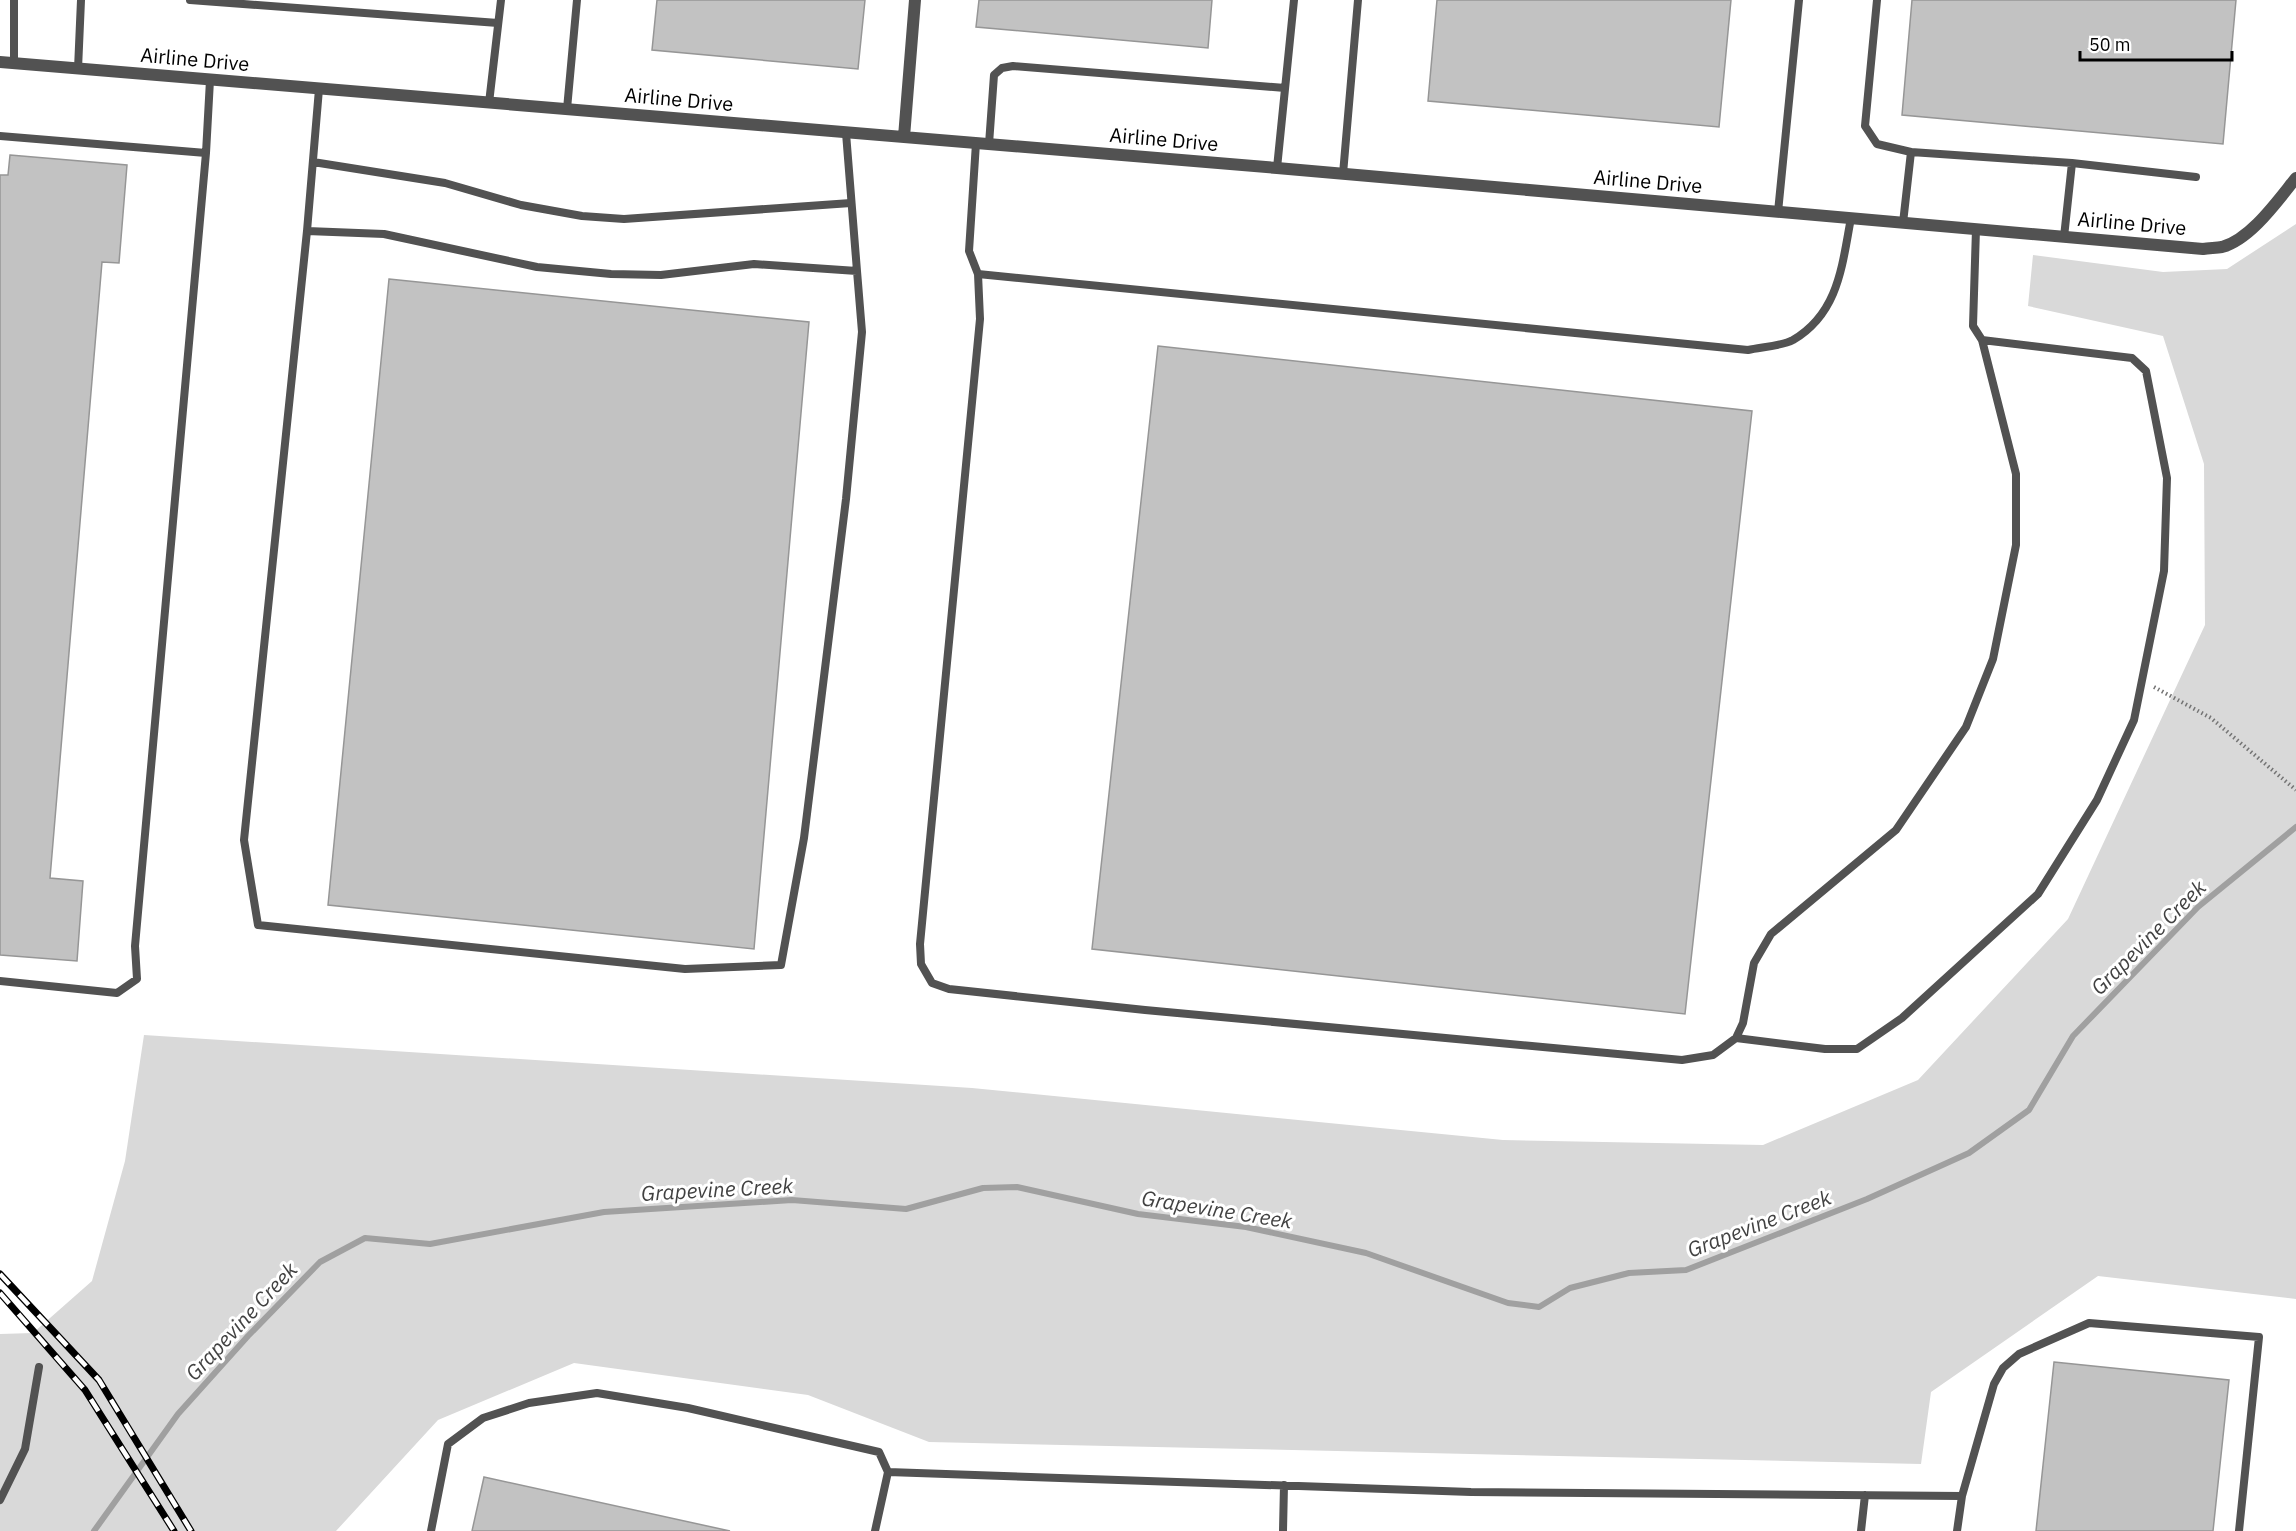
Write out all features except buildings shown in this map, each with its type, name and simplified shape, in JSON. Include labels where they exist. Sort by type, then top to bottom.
[{"type":"street","points":[[904,137],[915,0]]},
{"type":"street","name":"Airline Drive","points":[[0,62],[1277,168],[2203,249],[2224,246],[2245,234],[2296,178]]},
{"type":"lane","points":[[14,0],[14,63]]},
{"type":"lane","points":[[78,69],[81,0]]},
{"type":"lane","points":[[190,0],[498,23]]},
{"type":"lane","points":[[489,103],[501,0]]},
{"type":"lane","points":[[567,109],[577,0]]},
{"type":"lane","points":[[1277,168],[1294,0]]},
{"type":"lane","points":[[1343,174],[1358,0]]},
{"type":"lane","points":[[1778,212],[1799,0]]},
{"type":"lane","points":[[1877,0],[1865,126],[1877,144],[1911,152],[2072,163],[2196,177]]},
{"type":"lane","points":[[989,144],[994,75],[1002,68],[1013,66],[1285,88]]},
{"type":"lane","points":[[0,981],[117,993],[137,979],[135,946],[206,153],[210,80]]},
{"type":"lane","points":[[319,89],[307,231],[244,840],[258,925],[685,969],[781,965],[804,837],[846,499],[862,332],[846,133]]},
{"type":"lane","points":[[0,136],[206,153]]},
{"type":"lane","points":[[976,143],[969,251],[978,274],[980,319],[920,944],[921,964],[932,983],[949,989],[1145,1010],[1682,1060],[1713,1055],[1736,1038],[1743,1023],[1754,963],[1771,934],[1896,830],[1966,727],[1993,659],[2016,545],[2016,474],[1982,340],[1973,326],[1976,229]]},
{"type":"lane","points":[[1903,223],[1911,152]]},
{"type":"lane","points":[[313,162],[445,183],[521,205],[582,216],[624,219],[851,203]]},
{"type":"lane","points":[[2064,237],[2072,163]]},
{"type":"lane","points":[[978,274],[1748,350],[1792,340],[1822,316],[1838,285],[1851,218]]},
{"type":"lane","points":[[307,231],[384,234],[537,267],[610,274],[661,274],[754,264],[857,271]]},
{"type":"lane","points":[[1736,1038],[1825,1049],[1857,1049],[1902,1018],[2038,894],[2097,800],[2134,720],[2164,571],[2168,478],[2146,371],[2132,358],[1982,340]]},
{"type":"lane","points":[[1957,1531],[1962,1496],[1994,1384],[2003,1368],[2019,1354],[2089,1323],[2259,1337],[2239,1531]]},
{"type":"lane","points":[[0,1500],[25,1449],[39,1367]]},
{"type":"lane","points":[[431,1531],[448,1444],[483,1418],[529,1403],[597,1393],[688,1408],[879,1452],[888,1472],[875,1531]]},
{"type":"lane","points":[[888,1472],[1471,1492],[1962,1496]]},
{"type":"lane","points":[[1283,1531],[1284,1485]]},
{"type":"lane","points":[[1861,1531],[1865,1495]]},
{"type":"path","points":[[2143,681],[2211,718],[2296,790]]},
{"type":"shaded area","points":[[2296,224],[2296,1299],[2098,1276],[1931,1392],[1921,1464],[929,1442],[808,1395],[574,1363],[438,1420],[336,1531],[0,1531],[0,1334],[33,1333],[92,1281],[125,1161],[144,1035],[972,1088],[1503,1140],[1763,1145],[1918,1080],[2068,919],[2205,625],[2204,464],[2163,336],[2028,306],[2033,255],[2163,272],[2227,269]]},
{"type":"waterway","name":"Grapevine Creek","points":[[94,1531],[178,1414],[248,1336],[320,1262],[365,1238],[430,1244],[604,1212],[792,1200],[906,1209],[983,1188],[1017,1187],[1138,1214],[1246,1227],[1366,1253],[1508,1303],[1539,1307],[1570,1288],[1629,1273],[1686,1270],[1867,1199],[1969,1153],[2029,1110],[2073,1036],[2198,907],[2296,827]]},
{"type":"railway","points":[[0,1274],[99,1380],[191,1531]]},
{"type":"railway","points":[[0,1293],[85,1390],[174,1531]]}]
